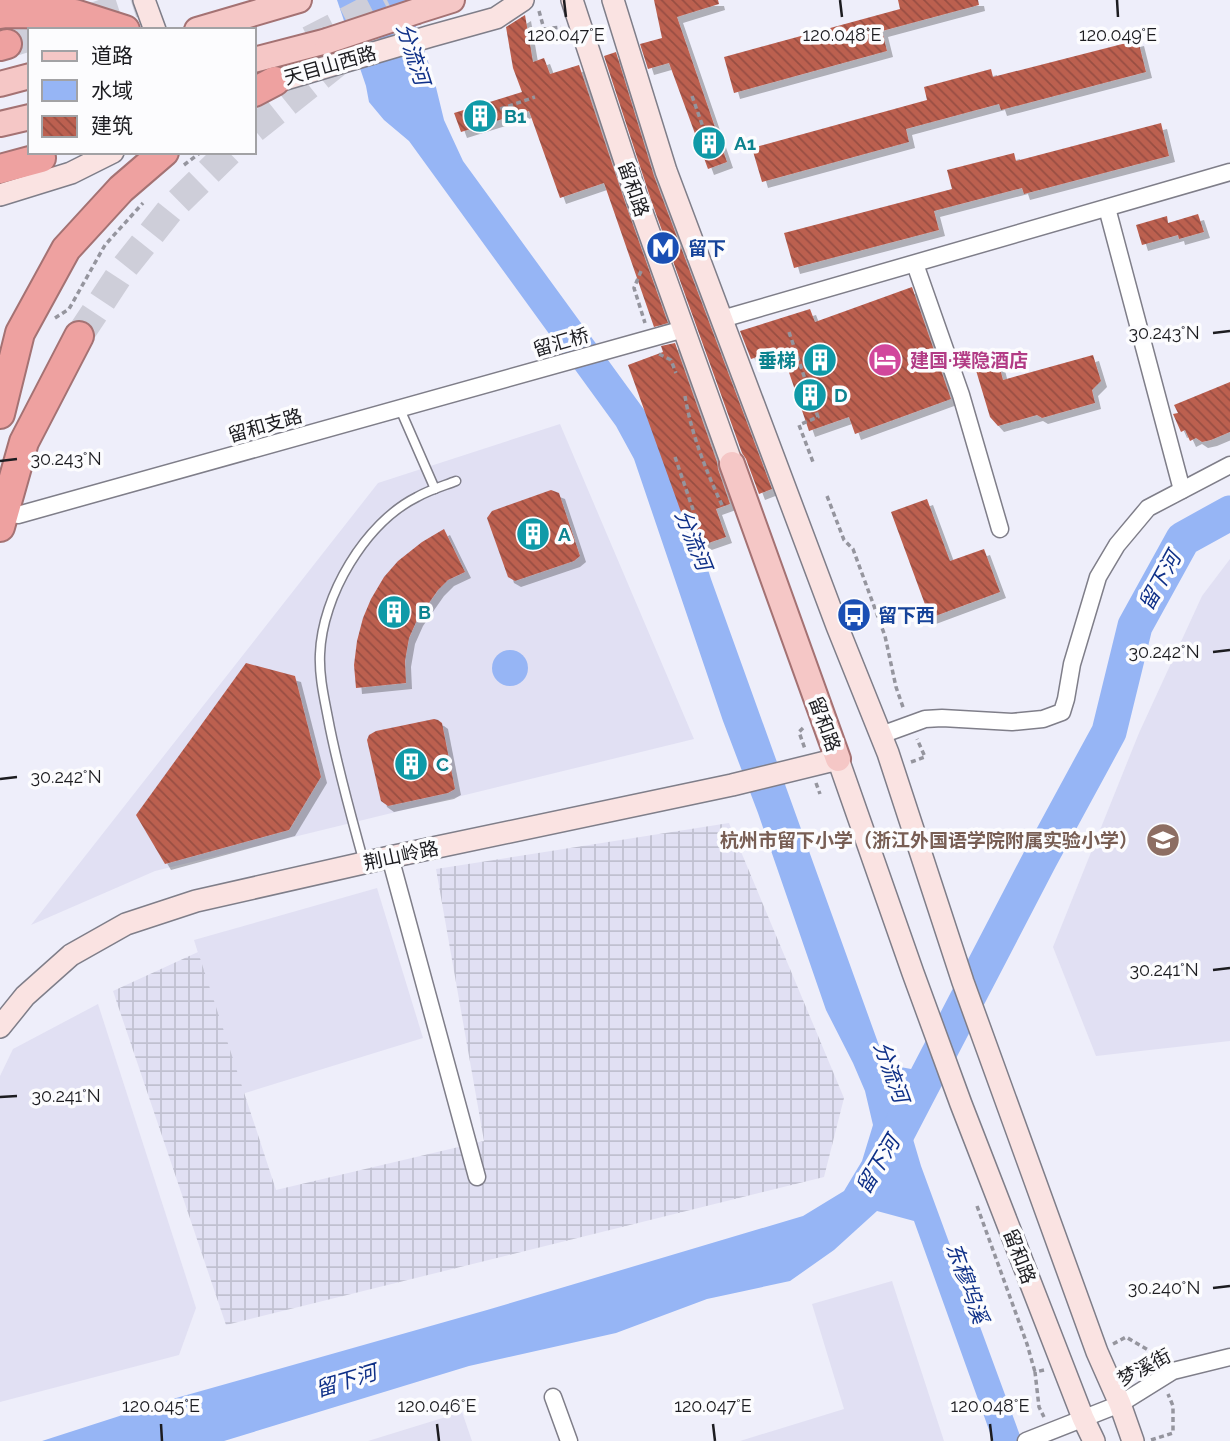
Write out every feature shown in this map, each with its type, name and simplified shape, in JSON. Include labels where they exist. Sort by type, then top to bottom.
[{"type":"highway","points":[[0,14],[75,14],[119,28]]},
{"type":"highway","points":[[0,169],[41,158]]},
{"type":"highway","points":[[0,414],[20,333],[66,249],[121,190],[173,159]]},
{"type":"highway","points":[[9,521],[24,442],[79,336]]},
{"type":"main road","points":[[144,0],[154,28]]},
{"type":"main road","points":[[204,28],[299,0]]},
{"type":"main road","name":"天目山西路","points":[[256,59],[327,41],[452,0]]},
{"type":"main road","name":"留和路","points":[[572,0],[639,204],[936,1035],[1094,1441]]},
{"type":"main road","name":"留和路","points":[[613,0],[666,171],[836,626],[881,735],[963,982],[1097,1352],[1133,1441]]},
{"type":"main road","name":"天目山西路","points":[[261,87],[496,18],[531,5]]},
{"type":"main road","points":[[0,84],[28,77]]},
{"type":"main road","points":[[0,124],[28,117]]},
{"type":"main road","points":[[0,195],[71,173],[109,154]]},
{"type":"main road","name":"荆山岭路","points":[[0,1027],[25,996],[71,955],[126,924],[196,901],[732,785],[838,759]]},
{"type":"street","points":[[722,319],[1230,172]]},
{"type":"street","points":[[1107,208],[1182,490]]},
{"type":"street","points":[[915,264],[961,395],[1000,529]]},
{"type":"street","points":[[650,339],[684,329]]},
{"type":"street","name":"留汇桥","points":[[523,374],[650,339]]},
{"type":"street","name":"留和支路","points":[[9,521],[523,374]]},
{"type":"street","points":[[881,735],[925,719],[1012,722],[1043,719],[1062,712],[1072,664],[1098,577],[1117,544],[1148,508],[1230,465]]},
{"type":"street","points":[[390,857],[477,1177]]},
{"type":"street","name":"梦溪街","points":[[1031,1439],[1119,1404],[1173,1371],[1230,1357]]},
{"type":"street","points":[[553,1398],[569,1441]]},
{"type":"lane","points":[[400,409],[435,489]]},
{"type":"lane","points":[[364,863],[337,762],[320,678],[320,652],[326,618],[338,587],[358,549],[388,517],[415,497],[456,481]]},
{"type":"path","points":[[531,5],[544,29]]},
{"type":"path","points":[[692,96],[714,158]]},
{"type":"path","points":[[468,120],[535,97]]},
{"type":"path","points":[[173,159],[193,154]]},
{"type":"path","points":[[53,319],[69,309],[105,245],[147,199]]},
{"type":"path","points":[[634,288],[650,339]]},
{"type":"path","points":[[789,332],[818,417],[799,425],[813,463]]},
{"type":"path","points":[[675,457],[701,533]]},
{"type":"path","points":[[827,496],[844,540],[853,549],[885,636],[896,687],[907,717]]},
{"type":"path","points":[[976,1203],[1035,1372]]},
{"type":"shaded area","points":[[560,424],[694,739],[155,871],[31,925],[378,483]]},
{"type":"shaded area","name":"杭州市留下小学（浙江外国语学院附属实验小学）","points":[[1230,559],[1230,1041],[1096,1056],[1053,947],[1139,733],[1202,596]]},
{"type":"shaded area","points":[[729,823],[844,1098],[824,1177],[226,1325],[113,991],[198,952],[276,1190],[484,1141],[436,869]]},
{"type":"shaded area","points":[[377,888],[423,1038],[242,1094],[194,940]]},
{"type":"shaded area","points":[[98,1004],[196,1308],[179,1355],[0,1402],[0,1076],[13,1049]]},
{"type":"shaded area","points":[[892,1281],[944,1441],[740,1441],[844,1409],[812,1304]]},
{"type":"shaded area","points":[[462,1412],[472,1441],[368,1441]]},
{"type":"water","name":"分流河","points":[[337,0],[407,0],[434,79],[444,120],[463,161],[656,426],[676,470],[711,579],[881,1051],[890,1065],[911,1069],[926,1102],[913,1139],[1022,1441],[993,1441],[914,1221],[877,1211],[834,1250],[790,1281],[707,1299],[616,1333],[469,1366],[224,1441],[42,1441],[169,1400],[487,1310],[803,1216],[844,1191],[862,1161],[873,1125],[865,1091],[826,1010],[723,721],[634,459],[616,426],[409,141],[384,120],[369,102]]},
{"type":"water","points":[[510,650],[523,655],[528,668],[523,681],[510,686],[497,681],[492,668],[497,655]]},
{"type":"building","points":[[654,0],[718,0],[719,4],[677,17],[727,162],[708,169],[669,63],[648,69],[640,44],[662,38]]},
{"type":"building","points":[[898,0],[978,0],[979,5],[882,31],[887,51],[734,93],[724,57],[900,9]]},
{"type":"building","points":[[525,15],[533,62],[544,58],[550,74],[579,65],[668,323],[654,327],[604,183],[560,198],[529,111],[461,132],[454,113],[522,92],[513,68],[506,27]]},
{"type":"building","points":[[1138,40],[1146,72],[1001,110],[999,104],[906,129],[909,142],[762,182],[752,148],[927,100],[924,87],[991,69],[993,77]]},
{"type":"building","points":[[616,52],[654,176],[772,489],[759,494],[651,200],[604,56]]},
{"type":"building","points":[[1161,123],[1169,156],[1024,194],[1022,188],[934,211],[939,230],[794,268],[784,233],[952,189],[947,170],[1014,153],[1016,161]]},
{"type":"building","points":[[1198,214],[1204,232],[1179,239],[1178,235],[1142,245],[1136,225],[1167,216],[1168,223]]},
{"type":"building","name":"建国·璞隐酒店","points":[[912,287],[951,399],[855,434],[849,417],[809,431],[781,349],[751,359],[740,331],[810,309],[815,322]]},
{"type":"building","points":[[675,343],[730,504],[716,509],[726,537],[694,548],[628,365],[663,352],[661,346]]},
{"type":"building","points":[[1093,355],[1101,381],[1092,390],[1095,403],[1042,418],[1037,415],[998,426],[990,417],[975,367],[998,361],[1003,380]]},
{"type":"building","points":[[1230,382],[1230,432],[1211,440],[1202,442],[1196,438],[1190,441],[1185,430],[1181,432],[1173,414],[1178,413],[1174,405]]},
{"type":"building","name":"A","points":[[551,490],[559,493],[580,556],[574,561],[515,581],[508,577],[487,518],[492,511]]},
{"type":"building","points":[[927,499],[950,561],[984,549],[1000,592],[930,618],[891,512]]},
{"type":"building","name":"B","points":[[444,529],[465,572],[448,580],[438,590],[417,620],[409,638],[405,661],[406,683],[356,688],[354,665],[357,641],[371,599],[384,577],[398,561]]},
{"type":"building","points":[[246,663],[295,676],[321,777],[289,830],[165,864],[136,815]]},
{"type":"building","name":"C","points":[[434,719],[442,723],[455,789],[448,793],[388,806],[381,801],[367,740],[369,735],[376,731]]},
{"type":"waterway","name":"留下河","points":[[898,1132],[1109,732],[1135,626],[1183,539],[1230,513]]},
{"type":"tunnel","points":[[58,28],[144,0]]},
{"type":"tunnel","points":[[309,40],[387,0]]},
{"type":"tunnel","points":[[256,127],[391,20]]},
{"type":"tunnel","points":[[7,44],[28,38]]},
{"type":"tunnel","points":[[79,336],[124,268],[171,209],[227,154]]},
{"type":"place","name":"B1","points":[[480,116]]},
{"type":"place","name":"A1","points":[[709,143]]},
{"type":"place","name":"留下","points":[[663,248]]},
{"type":"place","name":"垂梯","points":[[820,360]]},
{"type":"place","name":"建国·璞隐酒店","points":[[885,360]]},
{"type":"place","name":"D","points":[[810,395]]},
{"type":"place","name":"A","points":[[533,534]]},
{"type":"place","name":"B","points":[[394,612]]},
{"type":"place","name":"留下西","points":[[854,615]]},
{"type":"place","name":"C","points":[[411,764]]},
{"type":"place","name":"杭州市留下小学（浙江外国语学院附属实验小学）","points":[[1163,840]]},
{"type":"water label","name":"东穆坞溪","points":[[967,1283]]}]
